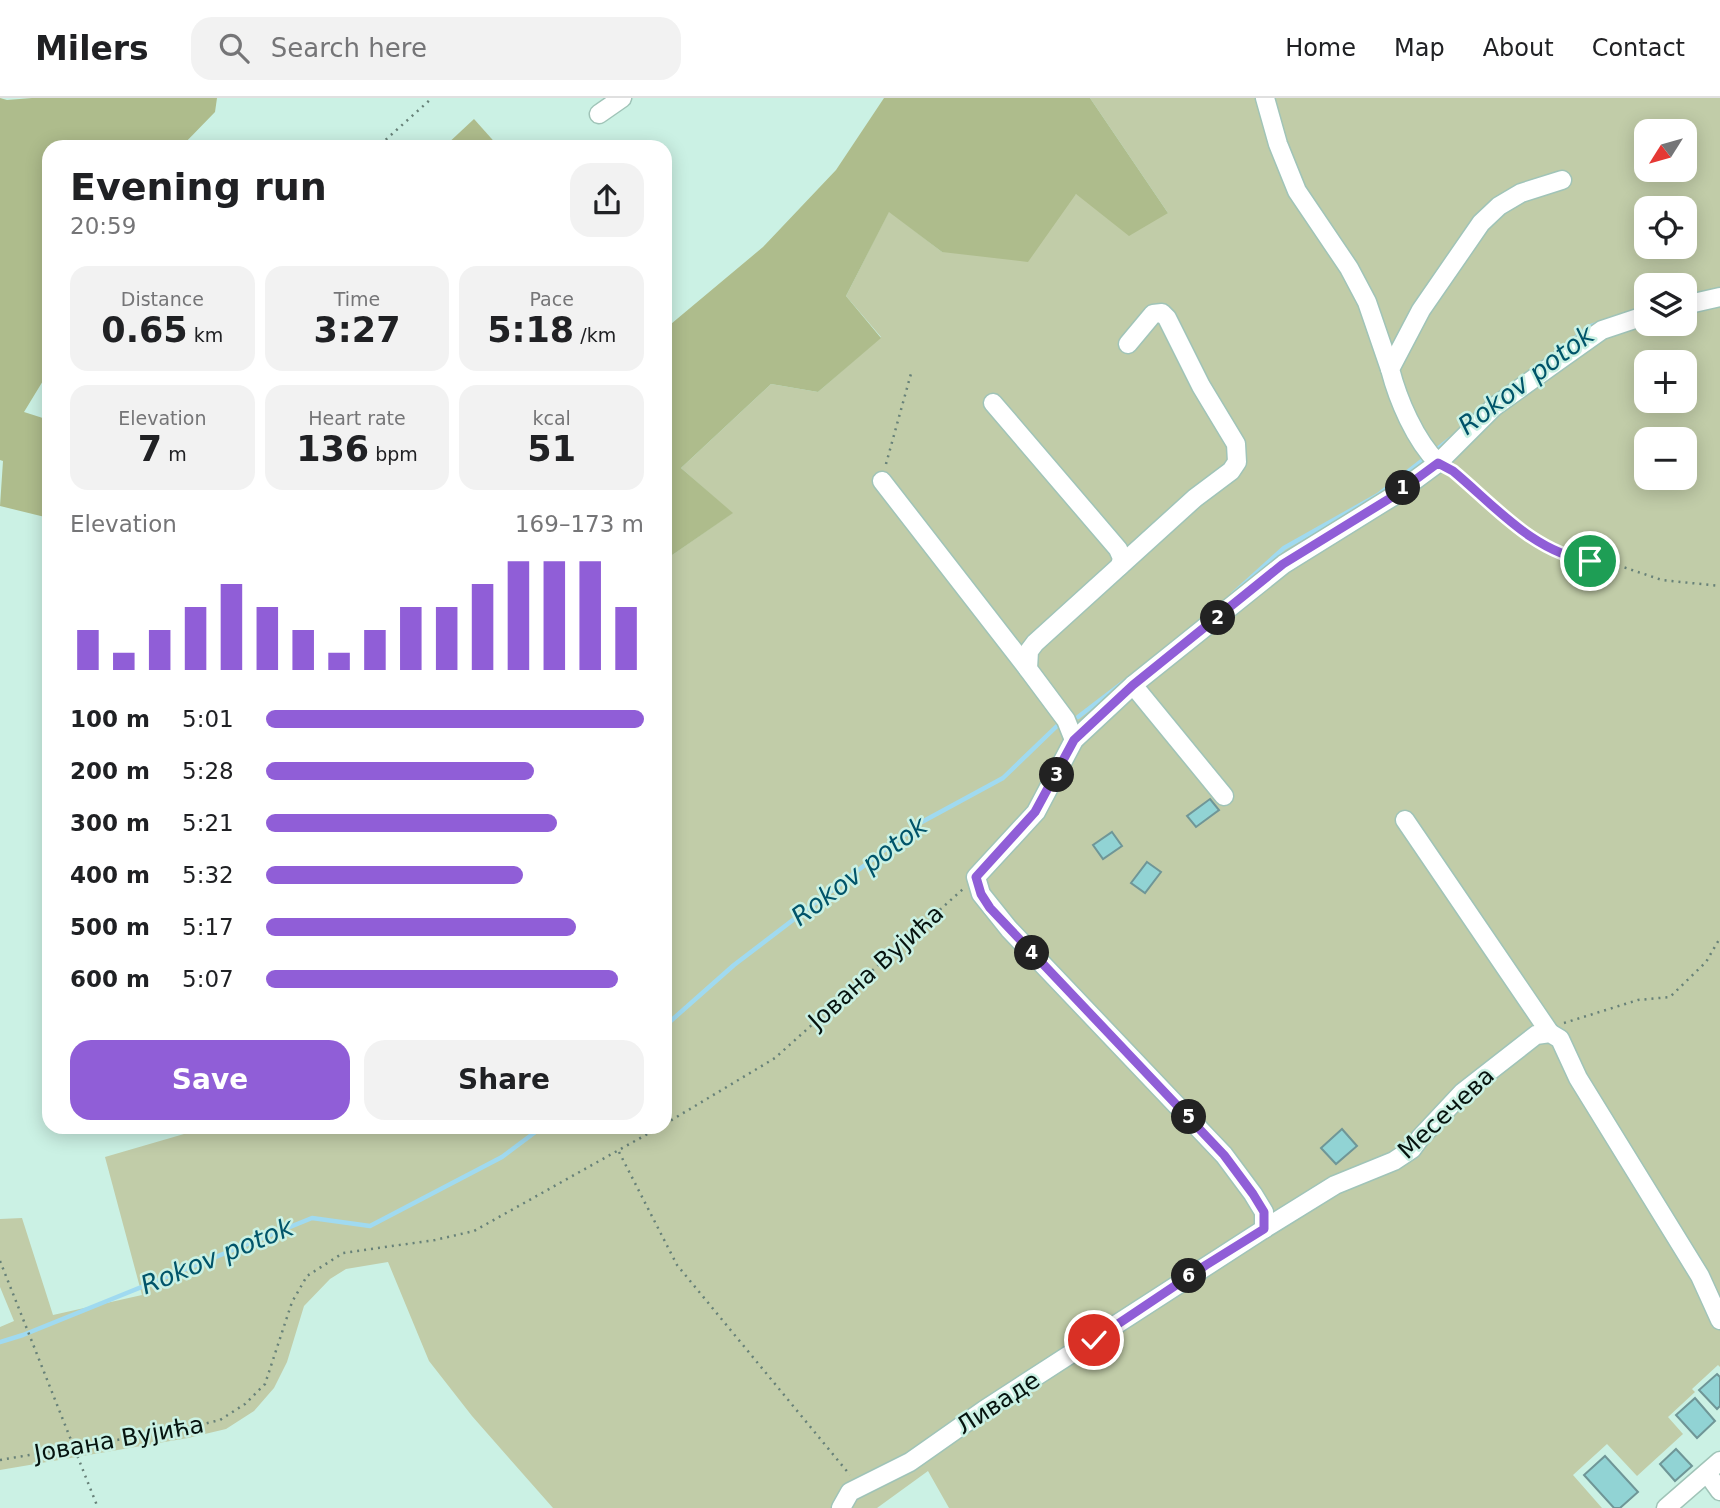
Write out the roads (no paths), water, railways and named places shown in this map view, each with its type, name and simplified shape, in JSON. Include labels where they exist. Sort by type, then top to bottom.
[{"type":"street","points":[[600,114],[622,98]]},
{"type":"street","points":[[1265,98],[1278,144],[1297,191],[1349,268],[1367,302],[1397,397],[1433,456]]},
{"type":"street","points":[[1390,369],[1421,310],[1481,223],[1499,206],[1521,193],[1562,180]]},
{"type":"street","points":[[1697,302],[1720,297]]},
{"type":"street","points":[[1028,669],[1029,651],[1035,643],[1195,498],[1231,471],[1237,462],[1236,444],[1201,386],[1167,318],[1162,313],[1153,314],[1128,344]]},
{"type":"street","points":[[1264,1229],[1264,1212],[1224,1155],[990,908],[981,894],[976,877],[1035,812],[1074,740],[1133,685],[1283,564],[1392,497],[1433,456],[1554,363],[1602,330],[1634,319]]},
{"type":"street","points":[[993,403],[1118,548],[1122,558],[1120,566]]},
{"type":"street","points":[[882,481],[1066,720],[1074,740]]},
{"type":"street","points":[[1133,685],[1224,796]]},
{"type":"street","points":[[1405,820],[1550,1033],[1560,1039],[1578,1077],[1700,1276],[1720,1320]]},
{"type":"street","name":"Месечева","points":[[1264,1229],[1335,1185],[1394,1161],[1412,1149],[1463,1092],[1536,1035],[1550,1033]]},
{"type":"street","name":"Ливаде","points":[[841,1508],[850,1492],[910,1462],[984,1410],[1264,1229]]},
{"type":"street","points":[[1666,1508],[1713,1467],[1720,1491]]},
{"type":"waterway","name":"Rokov potok","points":[[1571,341],[1599,323]]},
{"type":"waterway","name":"Rokov potok","points":[[1435,451],[1450,439]]},
{"type":"waterway","name":"Rokov potok","points":[[1233,594],[1284,548],[1378,495],[1428,456]]},
{"type":"waterway","name":"Rokov potok","points":[[1078,717],[1125,681]]},
{"type":"waterway","name":"Rokov potok","points":[[672,1020],[734,965],[920,823],[1003,778],[1058,725]]},
{"type":"waterway","name":"Rokov potok","points":[[0,1342],[312,1218],[370,1226],[502,1157],[533,1134]]}]
